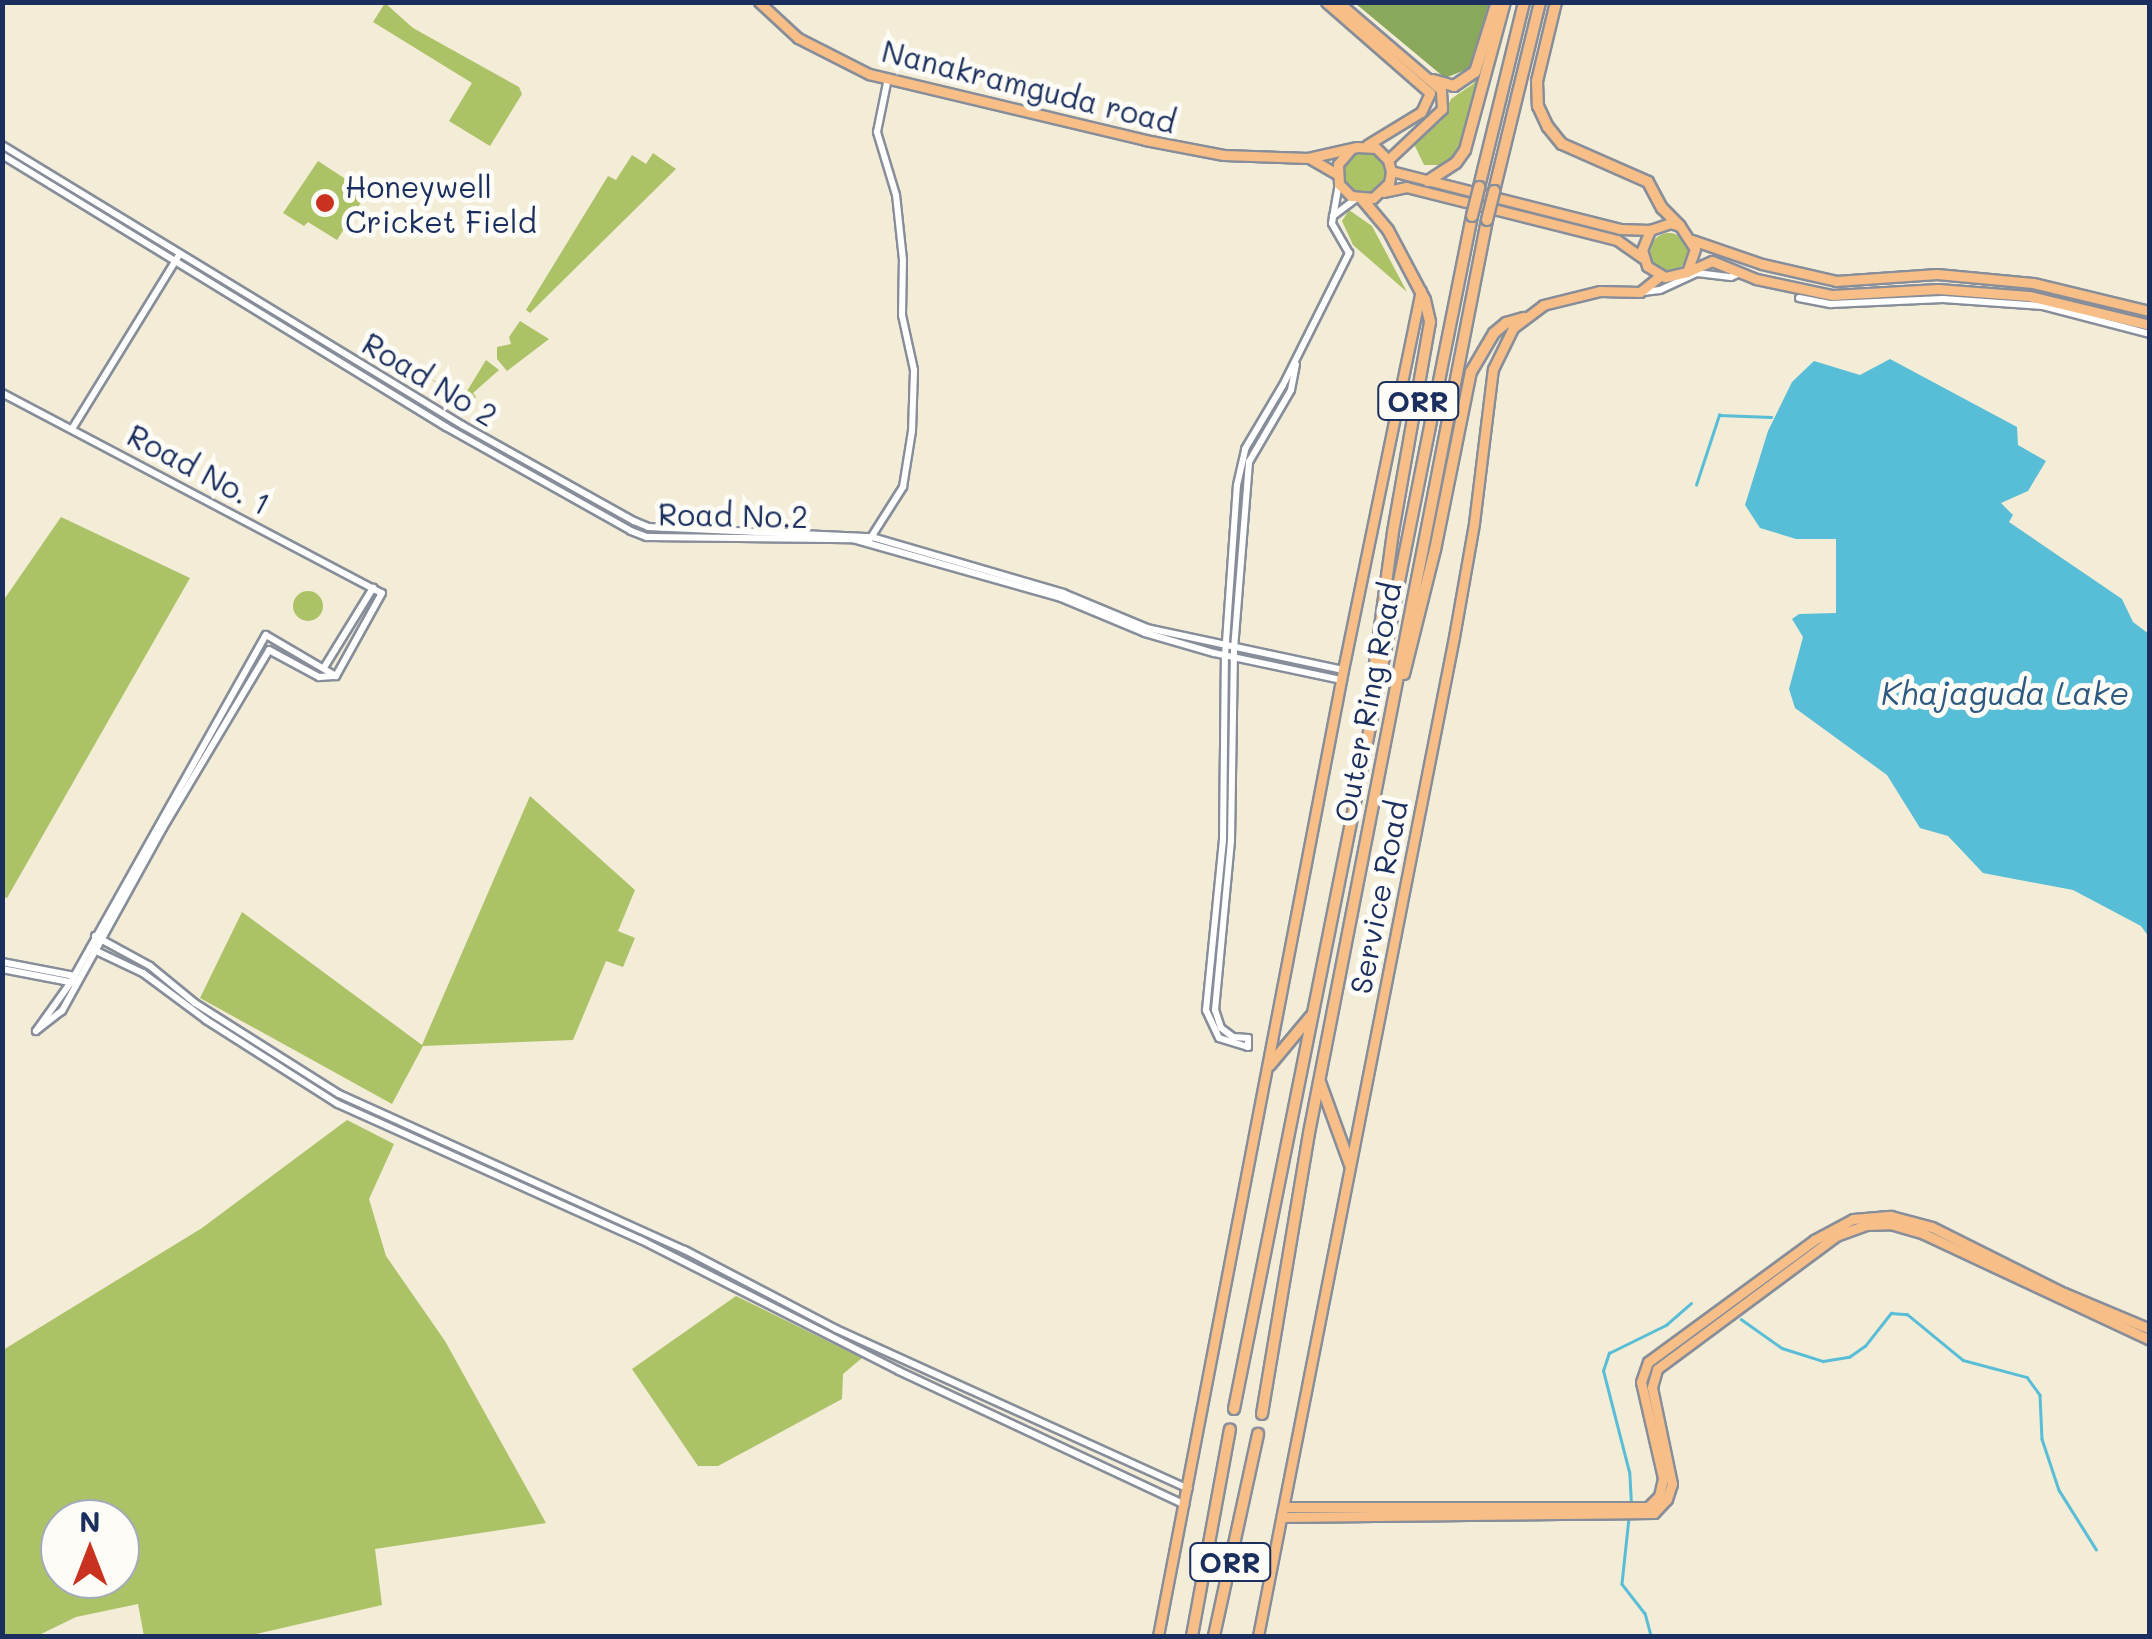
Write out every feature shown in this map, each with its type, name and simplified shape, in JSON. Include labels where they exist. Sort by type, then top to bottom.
[{"type":"highway","points":[[1433,80],[1454,86],[1475,72],[1497,2]]},
{"type":"highway","points":[[1428,181],[1456,163],[1465,150],[1505,2]]},
{"type":"highway","name":"Outer Ring Road","points":[[1234,1409],[1472,216],[1524,2]]},
{"type":"highway","name":"Outer Ring Road","points":[[1262,1414],[1320,1081],[1487,220],[1540,2]]},
{"type":"highway","points":[[1556,2],[1537,81],[1538,106],[1548,127],[1562,144],[1648,182],[1662,208],[1680,226]]},
{"type":"highway","name":"ORR","points":[[1360,199],[1378,213],[1429,314],[1428,344],[1393,532],[1366,743]]},
{"type":"highway","name":"ORR","points":[[1385,746],[1435,550],[1471,372],[1494,333],[1524,318]]},
{"type":"highway","points":[[1270,1065],[1313,1014]]},
{"type":"highway","points":[[1320,1081],[1350,1164]]},
{"type":"highway","points":[[1270,1236],[1291,1239]]},
{"type":"highway","name":"ORR","points":[[1192,1636],[1230,1428]]},
{"type":"highway","name":"ORR","points":[[1214,1636],[1258,1434]]},
{"type":"main road","name":"Nanakramguda road","points":[[760,2],[798,38],[858,70],[1189,150],[1308,158]]},
{"type":"main road","points":[[1308,158],[1367,146],[1421,112],[1430,93],[1326,2]]},
{"type":"main road","points":[[1338,2],[1441,90],[1442,109],[1388,160]]},
{"type":"main road","points":[[1367,146],[1388,160],[1391,171],[1382,192]]},
{"type":"main road","points":[[1338,179],[1338,164],[1351,148]]},
{"type":"main road","points":[[1308,158],[1360,199],[1406,187],[1598,235],[1629,244],[1660,276],[1672,278],[1712,261],[1742,273],[1832,295],[1938,289],[2056,301],[2150,325]]},
{"type":"main road","points":[[1391,171],[1620,229],[1650,230]]},
{"type":"main road","points":[[1645,260],[1644,239],[1650,230],[1659,224],[1680,226],[1692,240],[1810,277],[1864,281],[1937,274],[2033,283],[2150,311]]},
{"type":"main road","points":[[1688,272],[1694,259],[1692,240]]},
{"type":"main road","points":[[1524,318],[1569,296],[1640,292],[1660,276]]},
{"type":"main road","points":[[1158,1636],[1342,675],[1420,290]]},
{"type":"main road","name":"Service Road","points":[[1258,1636],[1454,636],[1474,524],[1493,370],[1512,328],[1524,318]]},
{"type":"main road","points":[[1716,1318],[1830,1230],[1854,1220],[1891,1216],[1932,1227],[2064,1293],[2150,1328]]},
{"type":"main road","points":[[1283,1512],[1630,1511],[1654,1503],[1663,1478],[1641,1378],[1649,1362],[1836,1236],[1866,1225],[1890,1224],[1948,1244],[2150,1340]]},
{"type":"street","points":[[888,76],[877,132],[896,195],[902,246],[902,315],[914,370],[912,430],[903,487],[869,540],[1063,593],[1147,628],[1229,652],[1342,675]]},
{"type":"street","name":"Road No 2","points":[[2,145],[446,426]]},
{"type":"street","name":"Road No 2","points":[[2,154],[462,425],[634,521],[648,527],[869,540]]},
{"type":"street","points":[[1211,1005],[1221,1028],[1233,1037],[1248,1038],[1248,1047],[1230,1045],[1215,1034],[1211,1005],[1231,840],[1229,652],[1239,470],[1245,449],[1299,354],[1349,253],[1334,232],[1332,217],[1338,179]]},
{"type":"street","points":[[1332,217],[1360,199]]},
{"type":"street","points":[[72,429],[178,256]]},
{"type":"street","points":[[1640,292],[1660,290],[1697,274],[1730,277],[1742,273]]},
{"type":"street","points":[[1799,298],[1831,304],[2009,299],[2150,334]]},
{"type":"street","points":[[1229,652],[1248,472],[1256,450],[1291,390],[1299,354]]},
{"type":"street","name":"Road No. 1","points":[[2,393],[382,593],[336,676]]},
{"type":"street","name":"Road No.2","points":[[446,426],[647,537],[869,540]]},
{"type":"street","points":[[1239,470],[1248,472]]},
{"type":"street","points":[[326,666],[373,588]]},
{"type":"street","points":[[77,980],[36,1032],[62,1011],[98,938],[266,635],[326,666],[336,676]]},
{"type":"street","points":[[98,938],[269,650],[319,677],[336,676]]},
{"type":"street","points":[[98,938],[150,966],[195,1003],[339,1094],[567,1202],[1006,1422],[1185,1504]]},
{"type":"street","points":[[93,950],[143,973],[206,1020],[338,1104],[685,1250],[836,1329],[1188,1489]]},
{"type":"street","points":[[2,966],[77,980]]},
{"type":"street","points":[[1006,1422],[1012,1408]]},
{"type":"street","points":[[1088,1461],[1095,1447]]},
{"type":"green space","points":[[385,3],[413,28],[519,87],[522,94],[490,146],[449,121],[472,83],[373,22]]},
{"type":"green space","points":[[1355,3],[1494,3],[1470,68],[1445,78]]},
{"type":"green space","points":[[1484,63],[1466,142],[1446,165],[1424,165],[1414,144],[1441,121],[1451,99],[1473,84]]},
{"type":"green space","points":[[1365,150],[1381,156],[1387,172],[1381,188],[1365,194],[1349,188],[1343,172],[1349,156]]},
{"type":"green space","points":[[653,153],[676,169],[530,313],[526,310],[608,176],[616,180],[632,155],[646,164]]},
{"type":"green space","name":"Honeywell Cricket Field","points":[[318,161],[367,193],[337,240],[308,222],[304,226],[283,213]]},
{"type":"green space","points":[[1349,210],[1372,226],[1407,292],[1353,245],[1342,221]]},
{"type":"green space","points":[[1669,233],[1682,239],[1688,252],[1682,265],[1669,271],[1656,265],[1650,252],[1656,239]]},
{"type":"green space","points":[[520,321],[549,339],[507,371],[497,359],[497,347],[511,344],[509,337]]},
{"type":"green space","points":[[486,360],[499,370],[473,393],[476,397],[470,402],[423,375],[464,396]]},
{"type":"green space","points":[[61,517],[190,578],[7,898],[2,896],[3,601]]},
{"type":"green space","points":[[308,591],[318,596],[323,606],[318,616],[308,621],[298,616],[293,606],[298,596]]},
{"type":"green space","points":[[530,796],[635,890],[618,931],[635,938],[623,967],[606,961],[573,1040],[423,1046],[392,1104],[200,998],[242,912],[422,1045]]},
{"type":"green space","points":[[347,1120],[394,1144],[369,1199],[386,1256],[445,1341],[546,1523],[375,1549],[382,1605],[248,1636],[144,1636],[138,1604],[76,1617],[37,1636],[3,1636],[3,1350],[202,1228]]},
{"type":"green space","points":[[736,1296],[862,1358],[843,1374],[842,1399],[718,1466],[698,1466],[632,1369]]},
{"type":"water","name":"Khajaguda Lake","points":[[1890,359],[2017,427],[2018,445],[2046,461],[2028,491],[2001,503],[2013,515],[2009,522],[2122,599],[2133,622],[2149,634],[2149,937],[2141,926],[2073,890],[1983,873],[1948,836],[1920,828],[1887,775],[1795,708],[1789,689],[1803,637],[1792,619],[1799,614],[1836,613],[1836,539],[1796,539],[1760,528],[1745,505],[1768,431],[1792,382],[1814,361],[1860,375]]},
{"type":"waterway","points":[[1696,485],[1719,415],[1771,417]]},
{"type":"waterway","points":[[1631,1505],[1629,1472],[1603,1371],[1609,1353],[1666,1325],[1691,1303]]},
{"type":"waterway","points":[[1741,1319],[1782,1348],[1823,1361],[1849,1357],[1865,1346],[1891,1313],[1907,1314],[1963,1360],[2027,1377],[2040,1395],[2042,1439],[2059,1490],[2096,1549]]},
{"type":"waterway","points":[[1629,1518],[1622,1584],[1645,1613],[1651,1636]]},
{"type":"place","name":"Honeywell Cricket Field","points":[[325,203]]}]
